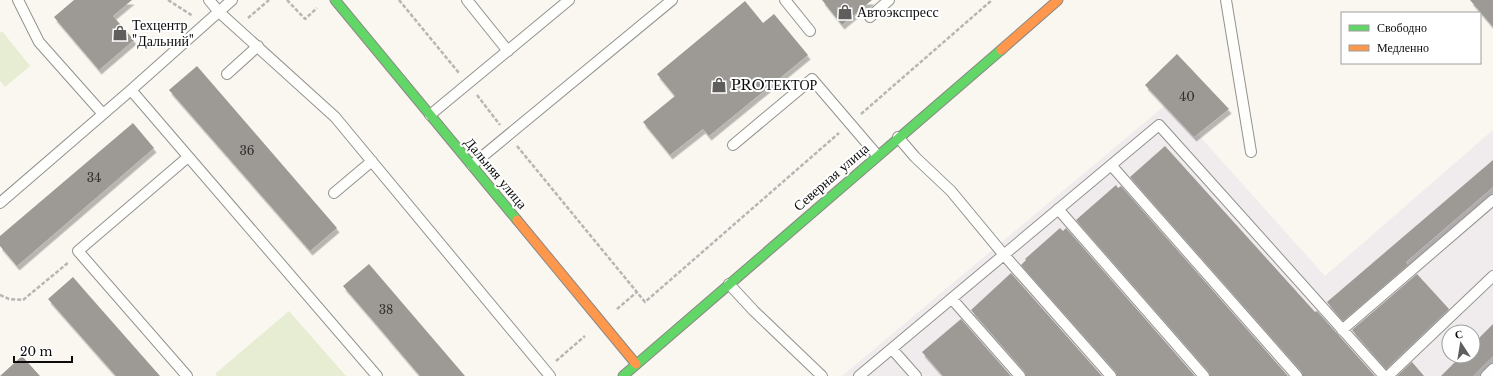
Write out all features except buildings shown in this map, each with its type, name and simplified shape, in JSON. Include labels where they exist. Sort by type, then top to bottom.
[{"type":"street","name":"Дальняя улица","points":[[336,0],[636,364]]},
{"type":"street","name":"Северная улица","points":[[623,376],[1058,0]]},
{"type":"lane","points":[[18,0],[40,42],[104,114]]},
{"type":"lane","points":[[209,0],[219,12],[334,117],[547,373]]},
{"type":"lane","points":[[0,203],[104,114],[232,0]]},
{"type":"lane","points":[[467,0],[508,51]]},
{"type":"lane","points":[[430,115],[569,0]]},
{"type":"lane","points":[[472,165],[672,0]]},
{"type":"lane","points":[[784,0],[810,31]]},
{"type":"lane","points":[[870,17],[889,0]]},
{"type":"lane","points":[[1226,0],[1252,152]]},
{"type":"lane","points":[[227,74],[258,46]]},
{"type":"lane","points":[[733,144],[812,79],[877,155]]},
{"type":"lane","points":[[131,90],[377,376]]},
{"type":"lane","points":[[859,376],[1159,125],[1384,376]]},
{"type":"lane","points":[[898,138],[951,190],[1004,254],[1111,376]]},
{"type":"lane","points":[[187,376],[78,250],[188,157]]},
{"type":"lane","points":[[334,193],[372,161]]},
{"type":"lane","points":[[1111,165],[1297,376]]},
{"type":"lane","points":[[1342,330],[1493,200]]},
{"type":"lane","points":[[1058,209],[1204,376]]},
{"type":"lane","points":[[1388,376],[1493,276]]},
{"type":"lane","points":[[728,284],[822,376]]},
{"type":"lane","points":[[952,299],[1020,376]]},
{"type":"lane","points":[[892,349],[916,376]]},
{"type":"lane","points":[[1486,376],[1493,369]]},
{"type":"path","points":[[237,27],[269,0]]},
{"type":"path","points":[[287,0],[305,19],[321,5]]},
{"type":"path","points":[[399,0],[468,84],[508,136],[645,302],[992,0]]},
{"type":"path","points":[[0,295],[8,299],[23,300],[80,252]]},
{"type":"path","points":[[547,373],[601,322],[637,292]]},
{"type":"shaded area","points":[[1169,102],[1325,276],[1493,130],[1493,376],[842,376]]},
{"type":"green space","points":[[2,31],[30,66],[5,87],[0,81],[0,33]]},
{"type":"green space","points":[[289,311],[346,376],[217,376],[215,374]]},
{"type":"traffic: fast","points":[[335,0],[517,220]]},
{"type":"traffic: fast","points":[[623,376],[1001,50]]},
{"type":"traffic: slow","points":[[1001,50],[1058,0]]},
{"type":"traffic: slow","points":[[517,220],[636,364]]},
{"type":"place","name":"Автоэкспресс","points":[[845,12]]},
{"type":"place","name":"Техцентр \"Дальний\"","points":[[120,33]]},
{"type":"place","name":"PROТЕКТОР","points":[[719,85]]}]
